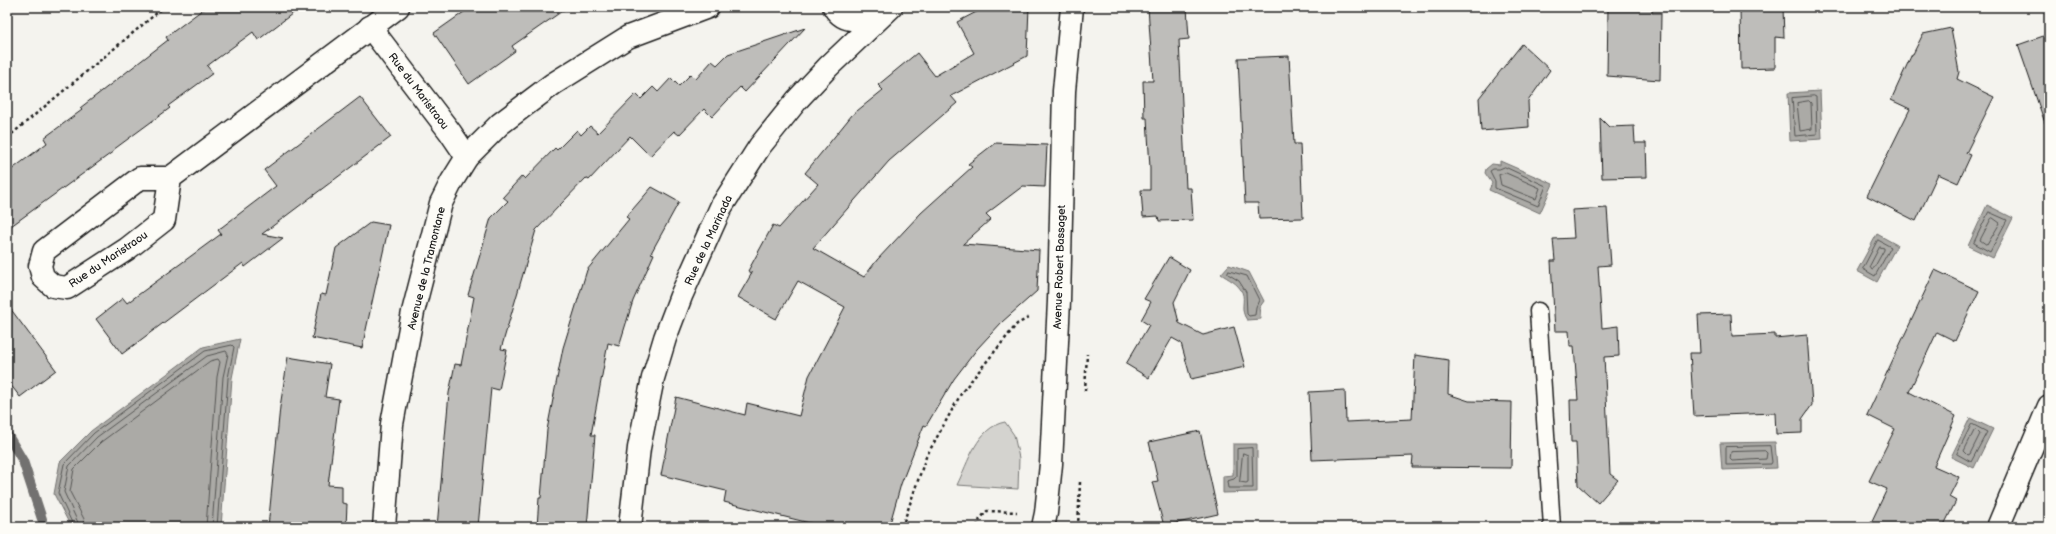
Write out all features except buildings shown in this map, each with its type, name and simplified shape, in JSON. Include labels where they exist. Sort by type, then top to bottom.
[{"type":"street","points":[[170,178],[398,7]]},
{"type":"street","name":"Avenue de la Tramontane","points":[[384,527],[392,424],[413,312],[441,203],[452,181],[467,157],[500,124],[553,84],[628,37],[708,7]]},
{"type":"street","points":[[834,7],[837,12],[850,20],[863,20],[887,11]]},
{"type":"street","name":"Avenue Robert Bassaget","points":[[1045,520],[1051,464],[1059,301],[1064,91],[1072,7]]},
{"type":"street","name":"Rue de la Marinada","points":[[630,527],[639,448],[653,378],[665,338],[681,296],[721,207],[760,146],[797,100],[887,11]]},
{"type":"street","name":"Rue du Maristraou","points":[[370,27],[450,132],[467,157]]},
{"type":"street","name":"Rue du Maristraou","points":[[140,178],[170,178],[164,220],[127,249],[67,288],[53,286],[43,277],[40,266],[44,250],[140,178]]},
{"type":"street","points":[[1998,527],[2049,406]]},
{"type":"lane","points":[[1538,311],[1552,527]]},
{"type":"path","points":[[7,138],[164,7]]},
{"type":"path","points":[[902,527],[926,457],[962,392],[1017,324],[1059,301]]},
{"type":"path","points":[[7,483],[11,527]]},
{"type":"path","points":[[977,527],[980,519],[987,511],[1045,520]]},
{"type":"shaded area","points":[[1005,422],[1014,435],[1019,458],[1018,489],[957,485],[980,438],[995,425]]},
{"type":"water","points":[[1820,91],[1822,139],[1790,141],[1788,93]]},
{"type":"water","points":[[1500,161],[1553,184],[1540,213],[1489,190],[1492,183],[1485,173],[1486,169],[1492,164],[1500,165]]},
{"type":"water","points":[[1987,205],[2013,218],[1993,258],[1968,246]]},
{"type":"water","points":[[1877,234],[1897,245],[1877,282],[1857,271]]},
{"type":"water","points":[[1229,265],[1249,272],[1264,301],[1259,308],[1261,319],[1247,320],[1243,312],[1242,292],[1235,284],[1221,274]]},
{"type":"water","points":[[240,339],[232,378],[221,527],[71,527],[54,494],[60,462],[91,431],[203,347]]},
{"type":"water","points":[[1970,418],[1993,429],[1974,468],[1951,457]]},
{"type":"water","points":[[1775,442],[1777,468],[1722,470],[1720,443]]},
{"type":"water","points":[[1233,444],[1257,444],[1257,492],[1223,493],[1223,476],[1233,475]]},
{"type":"waterway","points":[[7,434],[23,461],[42,519]]}]
